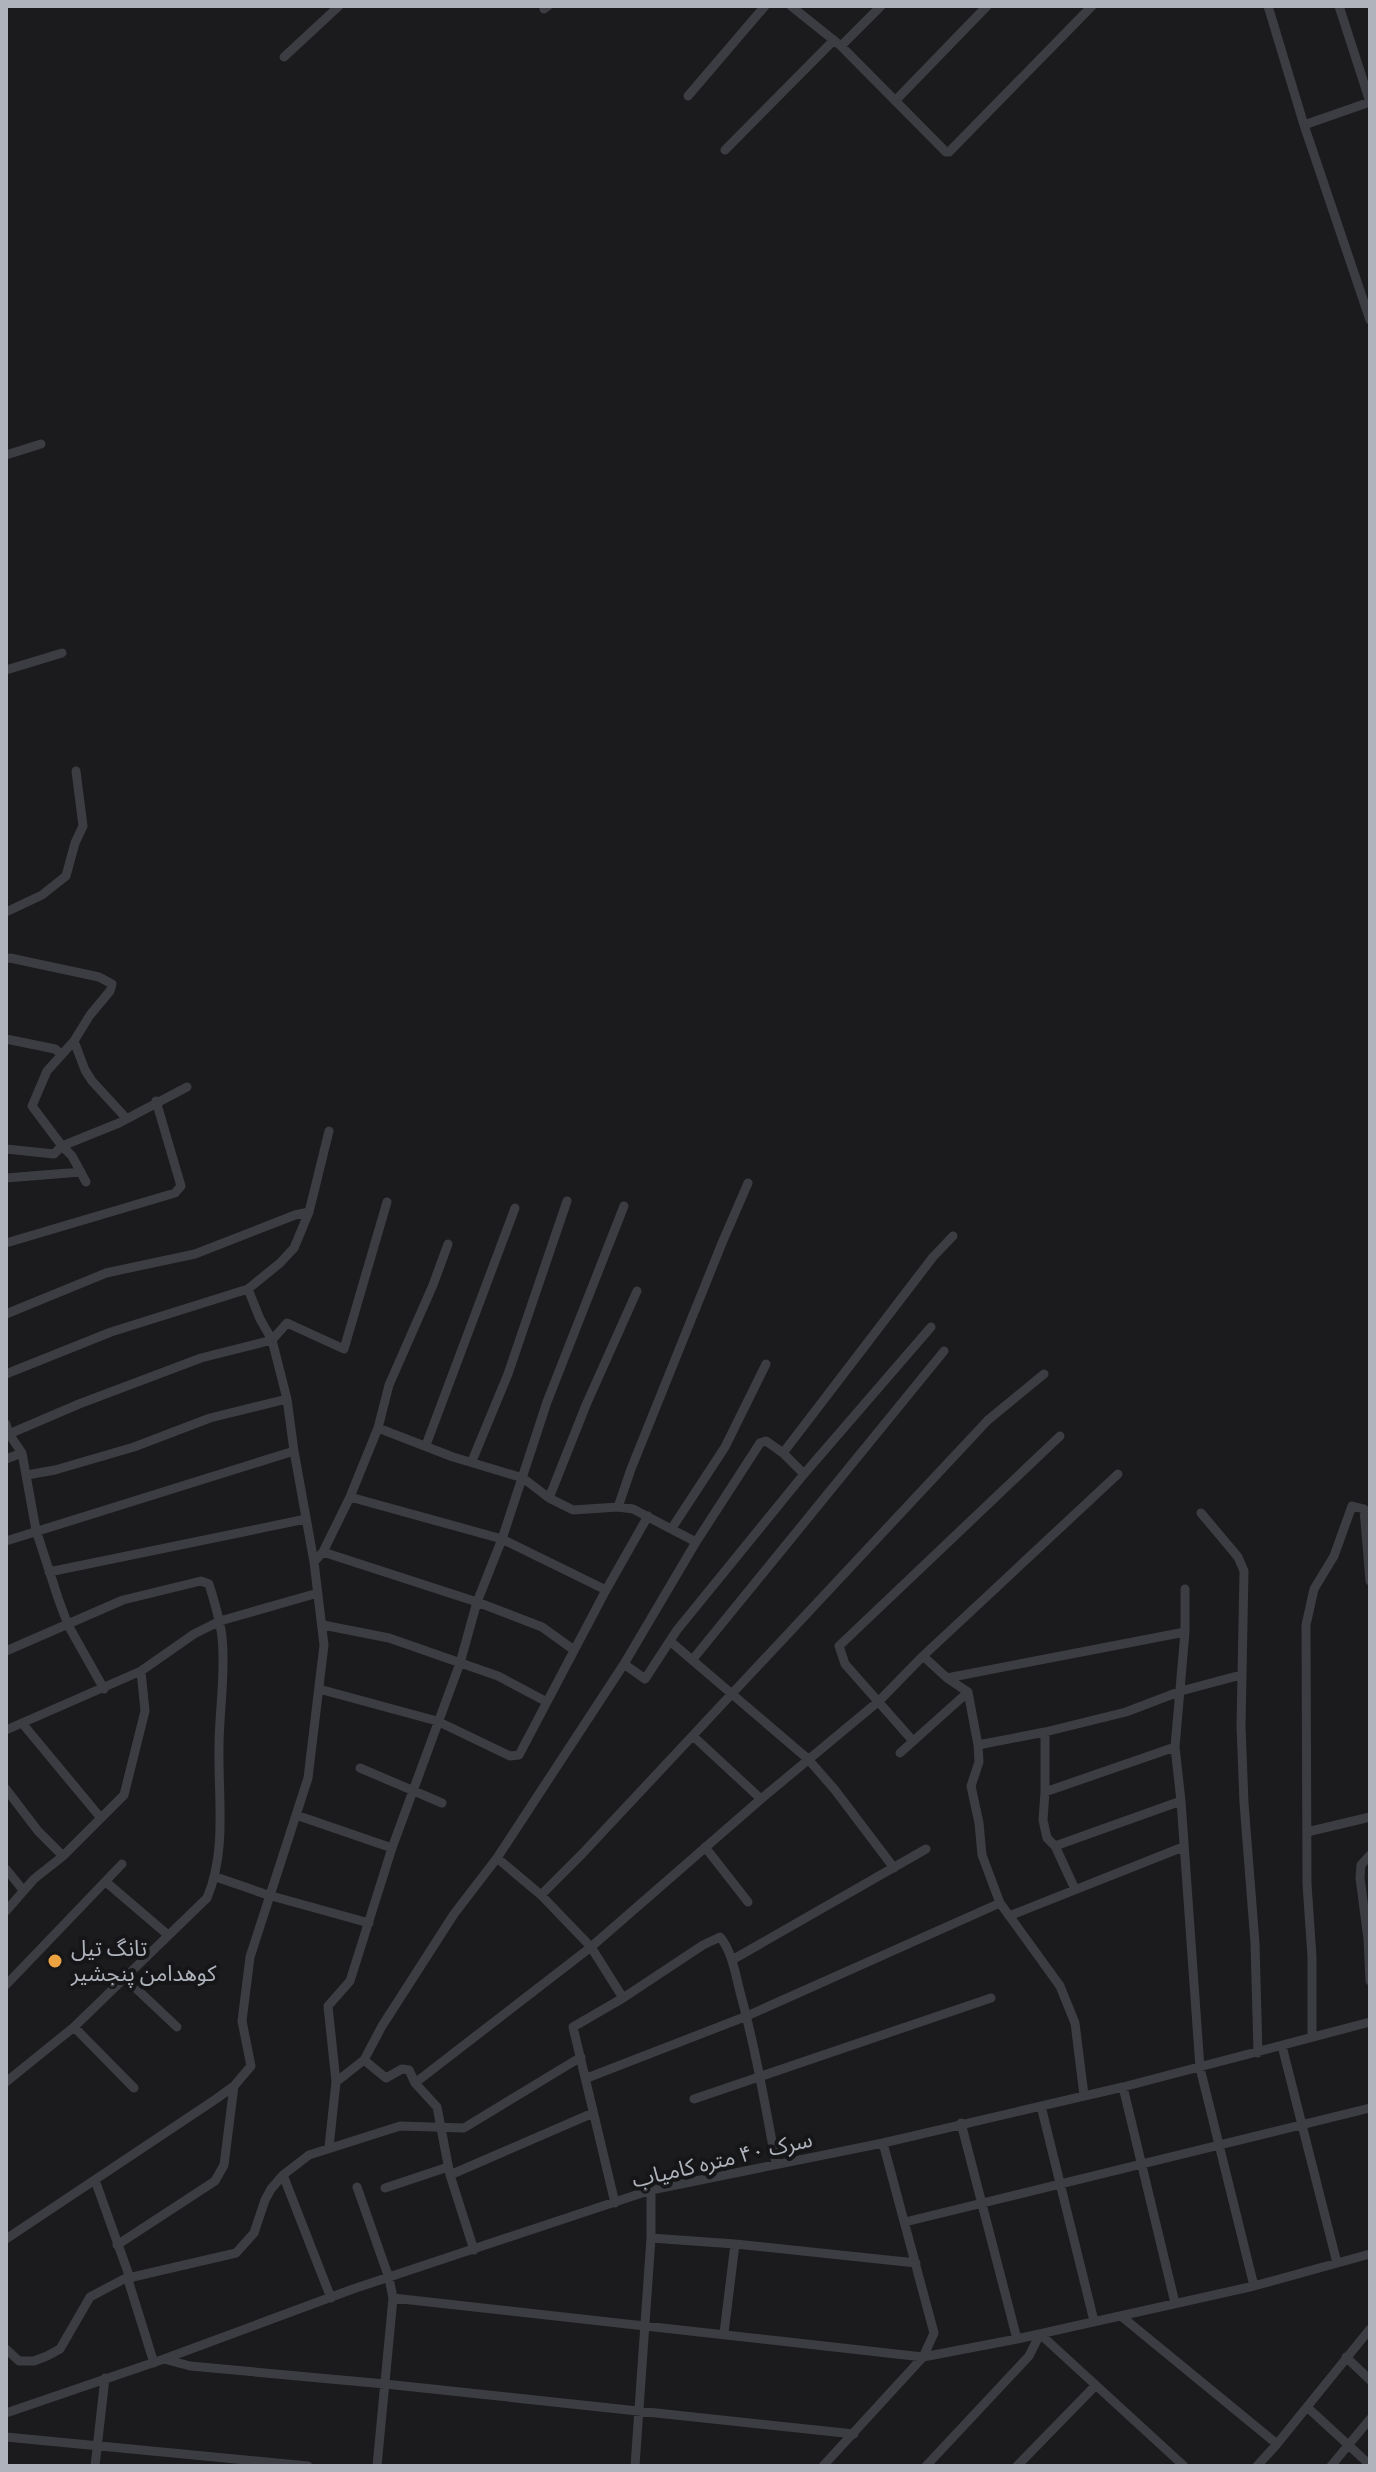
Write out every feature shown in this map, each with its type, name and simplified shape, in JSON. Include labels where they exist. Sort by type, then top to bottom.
[{"type":"street","points":[[284,57],[339,6]]},
{"type":"street","points":[[688,96],[765,6]]},
{"type":"street","points":[[791,6],[838,43],[943,152],[949,152],[1092,6]]},
{"type":"street","points":[[725,150],[881,6]]},
{"type":"street","points":[[895,101],[987,6]]},
{"type":"street","points":[[1268,6],[1304,125],[1370,320]]},
{"type":"street","points":[[1304,125],[1370,102],[1339,6]]},
{"type":"street","points":[[6,455],[41,444]]},
{"type":"street","points":[[6,670],[62,653]]},
{"type":"street","points":[[6,912],[42,895],[66,876],[83,826],[76,771]]},
{"type":"street","points":[[6,959],[99,977],[112,984],[74,1041],[47,1071],[32,1106],[70,1153],[83,1177],[6,1178]]},
{"type":"street","points":[[6,1039],[55,1049],[61,1054]]},
{"type":"street","points":[[74,1041],[92,1081],[126,1118]]},
{"type":"street","points":[[6,1149],[54,1154],[62,1146],[187,1087]]},
{"type":"street","points":[[6,1243],[175,1193],[181,1186],[156,1101]]},
{"type":"street","points":[[6,1374],[111,1332],[248,1289],[294,1248],[309,1212],[329,1131]]},
{"type":"street","points":[[618,1507],[748,1183]]},
{"type":"street","points":[[472,1461],[508,1374],[567,1201]]},
{"type":"street","points":[[104,1689],[68,1625],[36,1530],[22,1453],[8,1429],[201,1358],[272,1340],[287,1323],[344,1349],[387,1202]]},
{"type":"street","points":[[329,2147],[336,2082],[328,2006],[350,1981],[392,1848],[460,1663],[477,1602],[502,1539],[547,1402],[624,1206]]},
{"type":"street","points":[[426,1445],[515,1208]]},
{"type":"street","points":[[6,1314],[106,1273],[195,1254],[309,1212]]},
{"type":"street","points":[[783,1453],[933,1257],[953,1236]]},
{"type":"street","points":[[314,1562],[323,1552],[350,1497],[378,1428],[389,1385],[448,1244]]},
{"type":"street","points":[[6,2239],[234,2086],[251,2066],[242,2021],[250,1957],[308,1778],[324,1645],[314,1562],[287,1399],[272,1340],[248,1289]]},
{"type":"street","points":[[549,1498],[637,1291]]},
{"type":"street","points":[[624,1664],[645,1679],[677,1630],[804,1474],[931,1327]]},
{"type":"street","points":[[693,1659],[944,1351]]},
{"type":"street","points":[[672,1528],[725,1447],[766,1364]]},
{"type":"street","points":[[541,1895],[988,1420],[1044,1374]]},
{"type":"street","points":[[27,1475],[134,1447],[210,1418],[287,1399]]},
{"type":"street","points":[[378,1428],[453,1457],[523,1478],[549,1498],[573,1510],[633,1509],[696,1542]]},
{"type":"street","points":[[913,1741],[845,1664],[839,1646],[1060,1436]]},
{"type":"street","points":[[336,2082],[364,2060],[382,2026],[454,1914],[497,1858],[624,1664],[696,1542],[760,1443],[766,1441],[804,1474]]},
{"type":"street","points":[[6,1541],[294,1451]]},
{"type":"street","points":[[6,1459],[22,1453]]},
{"type":"street","points":[[415,2083],[591,1947],[879,1701],[1118,1474]]},
{"type":"street","points":[[350,1497],[502,1539],[606,1590]]},
{"type":"street","points":[[1312,2037],[1306,1625],[1314,1589],[1334,1556],[1352,1506],[1364,1509],[1370,1581]]},
{"type":"street","points":[[1201,1513],[1238,1557],[1244,1571],[1241,1675],[1244,1803],[1255,1943],[1258,2053]]},
{"type":"street","points":[[319,1689],[437,1721],[510,1756],[519,1755],[648,1516]]},
{"type":"street","points":[[49,1572],[306,1519]]},
{"type":"street","points":[[323,1552],[477,1602],[542,1627],[574,1650]]},
{"type":"street","points":[[6,1651],[123,1600],[201,1581],[209,1584],[220,1621],[223,1670],[219,1747],[221,1808],[216,1877],[207,1898],[74,2027],[6,2082]]},
{"type":"street","points":[[1185,1589],[1185,1632],[1175,1747],[1200,2068],[1254,2286]]},
{"type":"street","points":[[6,1730],[141,1671],[194,1634],[220,1621],[318,1593]]},
{"type":"street","points":[[323,1625],[389,1638],[498,1676],[547,1702]]},
{"type":"street","points":[[947,1678],[1185,1632]]},
{"type":"street","points":[[671,1642],[808,1759],[894,1868]]},
{"type":"street","points":[[923,1656],[968,1692],[978,1745],[979,1762],[971,1786],[982,1855],[1000,1903],[1060,1986],[1075,2023],[1084,2095]]},
{"type":"street","points":[[6,1911],[23,1890],[63,1856],[124,1795],[145,1711],[141,1671]]},
{"type":"street","points":[[978,1745],[1126,1712],[1181,1691],[1241,1675]]},
{"type":"street","points":[[900,1753],[968,1692]]},
{"type":"street","points":[[22,1723],[100,1817]]},
{"type":"street","points":[[1045,1732],[1043,1820],[1047,1838],[1055,1846],[1075,1889]]},
{"type":"street","points":[[693,1736],[761,1799]]},
{"type":"street","points":[[1045,1792],[1175,1747]]},
{"type":"street","points":[[360,1768],[442,1803]]},
{"type":"street","points":[[6,1789],[38,1831],[63,1856]]},
{"type":"street","points":[[1055,1846],[1181,1801]]},
{"type":"street","points":[[296,1815],[392,1848]]},
{"type":"street","points":[[1307,1832],[1370,1817]]},
{"type":"street","points":[[705,1847],[748,1902]]},
{"type":"street","points":[[1009,1916],[1183,1847]]},
{"type":"street","points":[[732,1960],[926,1849]]},
{"type":"street","points":[[1370,1855],[1361,1865],[1360,1878],[1370,1981]]},
{"type":"street","points":[[497,1858],[541,1895],[591,1947],[623,1998]]},
{"type":"street","points":[[6,1985],[122,1864]]},
{"type":"street","points":[[6,1869],[23,1890]]},
{"type":"street","points":[[216,1877],[369,1923]]},
{"type":"street","points":[[106,1882],[168,1935]]},
{"type":"street","points":[[587,2078],[747,2016],[1000,1903]]},
{"type":"street","points":[[615,2203],[573,2027],[720,1937],[732,1960],[747,2016],[776,2163]]},
{"type":"street","points":[[126,1979],[177,2027]]},
{"type":"street","points":[[694,2099],[991,1998]]},
{"type":"street","name":"سرک ۴۰ متره کامیاب","points":[[6,2413],[331,2298],[651,2190],[883,2143],[1123,2087],[1370,2022]]},
{"type":"street","points":[[74,2027],[134,2088]]},
{"type":"street","points":[[1282,2046],[1337,2263]]},
{"type":"street","points":[[6,2349],[19,2361],[34,2361],[47,2356],[60,2349],[90,2297],[130,2278],[236,2253],[254,2233],[265,2200],[283,2175],[309,2155],[400,2126],[464,2128],[581,2057]]},
{"type":"street","points":[[364,2060],[386,2078],[402,2069],[409,2070],[415,2083],[437,2107],[449,2171],[474,2250]]},
{"type":"street","points":[[117,2245],[215,2181],[224,2165],[234,2086]]},
{"type":"street","points":[[1123,2087],[1175,2303]]},
{"type":"street","points":[[1041,2106],[1094,2321]]},
{"type":"street","points":[[905,2222],[1370,2108]]},
{"type":"street","points":[[385,2188],[449,2171],[593,2113]]},
{"type":"street","points":[[961,2123],[1017,2339]]},
{"type":"street","points":[[823,2466],[923,2357],[934,2333],[883,2143]]},
{"type":"street","points":[[283,2175],[331,2298]]},
{"type":"street","points":[[95,2180],[159,2361],[854,2434]]},
{"type":"street","points":[[357,2187],[393,2298],[377,2466]]},
{"type":"street","points":[[635,2466],[651,2238],[651,2190]]},
{"type":"street","points":[[651,2238],[916,2263]]},
{"type":"street","points":[[724,2333],[735,2244]]},
{"type":"street","points":[[393,2298],[923,2357],[1254,2286],[1370,2254]]},
{"type":"street","points":[[1121,2316],[1277,2444]]},
{"type":"street","points":[[1257,2466],[1370,2329]]},
{"type":"street","points":[[1040,2334],[1179,2465]]},
{"type":"street","points":[[926,2466],[1029,2356],[1040,2334]]},
{"type":"street","points":[[1346,2357],[1370,2380]]},
{"type":"street","points":[[95,2466],[105,2378]]},
{"type":"street","points":[[1017,2466],[1095,2386]]},
{"type":"street","points":[[1307,2407],[1370,2465]]},
{"type":"street","points":[[1331,2466],[1370,2419]]},
{"type":"street","points":[[6,2437],[308,2466]]},
{"type":"place","name":"تانگ تیل کوهدامن پنجشیر","points":[[55,1961]]}]
